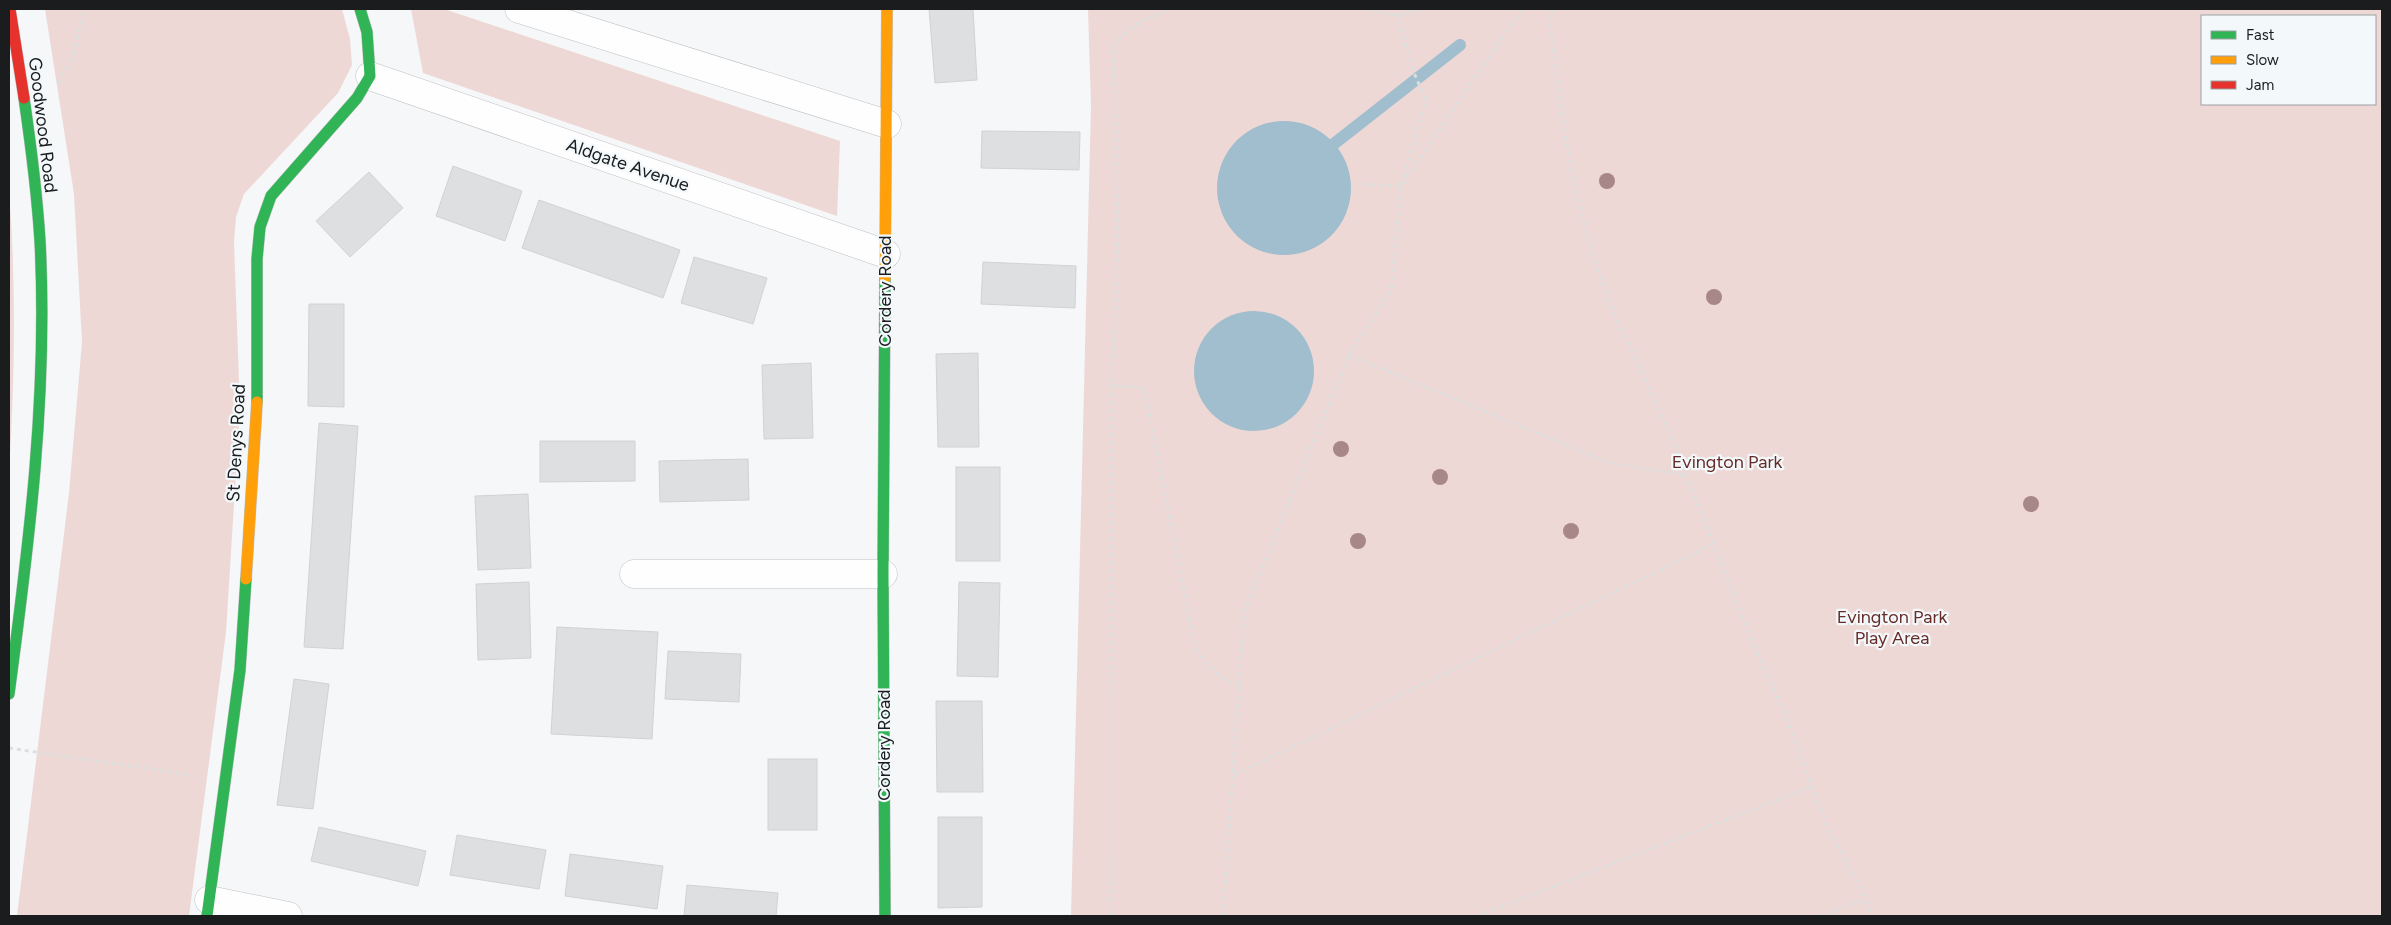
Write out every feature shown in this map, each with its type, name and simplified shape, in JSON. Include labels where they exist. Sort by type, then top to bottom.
[{"type":"street","name":"Goodwood Road","points":[[9,694],[35,475],[42,316],[40,241],[26,108],[10,9]]},
{"type":"street","points":[[360,9],[367,32],[370,76]]},
{"type":"street","points":[[519,9],[887,124]]},
{"type":"street","name":"Cordery Road","points":[[886,916],[884,574],[887,9]]},
{"type":"street","name":"Aldgate Avenue","points":[[370,76],[886,254]]},
{"type":"street","name":"St Denys Road","points":[[208,908],[240,670],[257,417],[257,259],[260,227],[271,196],[357,98],[370,76]]},
{"type":"street","points":[[634,574],[884,574]]},
{"type":"street","points":[[208,908],[288,916]]},
{"type":"path","points":[[26,108],[50,100],[73,56],[84,9]]},
{"type":"path","points":[[1112,916],[1110,902],[1112,385],[1118,236],[1113,46],[1131,27],[1168,9]]},
{"type":"path","points":[[1366,9],[1398,16],[1423,9]]},
{"type":"path","points":[[1224,916],[1244,612],[1349,355],[1391,291],[1401,186],[1426,100],[1414,73],[1395,9]]},
{"type":"path","points":[[1401,186],[1522,9]]},
{"type":"path","points":[[1552,9],[1550,25],[1564,128],[1576,193],[1594,259],[1615,316],[1665,422],[1712,545],[1782,707],[1828,828],[1866,899],[1873,916]]},
{"type":"path","points":[[1363,184],[1401,186]]},
{"type":"path","points":[[1349,355],[1610,463],[1685,475]]},
{"type":"path","points":[[1112,385],[1144,388],[1196,651],[1217,674],[1239,688]]},
{"type":"path","points":[[1233,775],[1712,545]]},
{"type":"path","points":[[9,748],[225,781]]},
{"type":"path","points":[[1477,916],[1811,787]]},
{"type":"path","points":[[1820,916],[1866,899]]},
{"type":"green space","points":[[45,9],[342,9],[350,39],[352,65],[338,93],[244,194],[236,217],[234,242],[240,409],[226,632],[189,916],[17,916],[69,493],[82,342],[74,194]]},
{"type":"green space","points":[[411,9],[444,9],[840,141],[837,216],[423,73]]},
{"type":"green space","name":"Evington Park","points":[[1088,9],[2382,9],[2382,916],[1071,916],[1091,106]]},
{"type":"green space","points":[[9,188],[14,330],[9,472]]},
{"type":"water","points":[[1284,121],[1310,126],[1332,140],[1346,162],[1351,188],[1346,214],[1332,236],[1310,250],[1284,255],[1258,250],[1236,236],[1222,214],[1217,188],[1222,162],[1236,140],[1258,126]]},
{"type":"water","points":[[1254,311],[1266,312],[1277,316],[1287,321],[1296,329],[1304,338],[1309,348],[1313,359],[1313,383],[1309,394],[1304,404],[1296,413],[1287,421],[1277,426],[1266,430],[1254,431],[1242,430],[1231,426],[1221,421],[1212,413],[1204,404],[1199,394],[1195,383],[1194,371],[1195,359],[1199,348],[1204,338],[1212,329],[1221,321],[1231,316],[1242,312]]},
{"type":"building","points":[[929,9],[973,9],[977,80],[935,83]]},
{"type":"building","points":[[982,131],[1080,132],[1079,170],[981,168]]},
{"type":"building","points":[[453,166],[522,191],[505,241],[436,216]]},
{"type":"building","points":[[369,172],[403,208],[350,257],[316,221]]},
{"type":"building","points":[[539,200],[680,250],[663,298],[522,248]]},
{"type":"building","points":[[694,257],[767,278],[753,324],[681,303]]},
{"type":"building","points":[[983,262],[1076,266],[1075,308],[981,304]]},
{"type":"building","points":[[309,304],[344,304],[344,407],[308,406]]},
{"type":"building","points":[[978,353],[979,447],[938,447],[936,354]]},
{"type":"building","points":[[811,363],[813,438],[764,439],[762,365]]},
{"type":"building","points":[[319,423],[358,426],[343,649],[304,647]]},
{"type":"building","points":[[540,441],[635,441],[635,481],[540,482]]},
{"type":"building","points":[[748,459],[749,500],[660,502],[659,461]]},
{"type":"building","points":[[956,467],[1000,467],[1000,561],[956,561]]},
{"type":"building","points":[[528,494],[531,568],[478,570],[475,496]]},
{"type":"building","points":[[529,582],[531,658],[478,660],[476,584]]},
{"type":"building","points":[[959,582],[1000,583],[998,677],[957,676]]},
{"type":"building","points":[[557,627],[658,632],[652,739],[551,734]]},
{"type":"building","points":[[668,651],[741,654],[739,702],[665,699]]},
{"type":"building","points":[[294,679],[329,684],[313,809],[277,805]]},
{"type":"building","points":[[936,701],[982,701],[983,792],[937,792]]},
{"type":"building","points":[[768,759],[817,759],[817,830],[768,830]]},
{"type":"building","points":[[938,817],[982,817],[982,907],[938,908]]},
{"type":"building","points":[[319,827],[426,851],[418,886],[311,861]]},
{"type":"building","points":[[457,835],[546,850],[539,889],[450,875]]},
{"type":"building","points":[[570,854],[663,866],[657,909],[565,896]]},
{"type":"building","points":[[687,885],[778,893],[776,916],[684,916]]},
{"type":"waterway","points":[[1335,143],[1460,45]]},
{"type":"traffic: fast","points":[[257,402],[257,259],[260,227],[271,196],[357,98],[370,76],[367,32],[360,9]]},
{"type":"traffic: fast","points":[[9,694],[30,525],[39,412],[41,355],[40,241],[34,170],[24,98]]},
{"type":"traffic: fast","points":[[885,279],[883,574],[885,916]]},
{"type":"traffic: fast","points":[[207,916],[240,670],[246,579]]},
{"type":"traffic: slow","points":[[885,279],[887,9]]},
{"type":"traffic: slow","points":[[246,579],[257,402]]},
{"type":"traffic: jam","points":[[10,9],[24,98]]},
{"type":"park label","name":"Evington Park Play Area","points":[[1892,628]]}]
